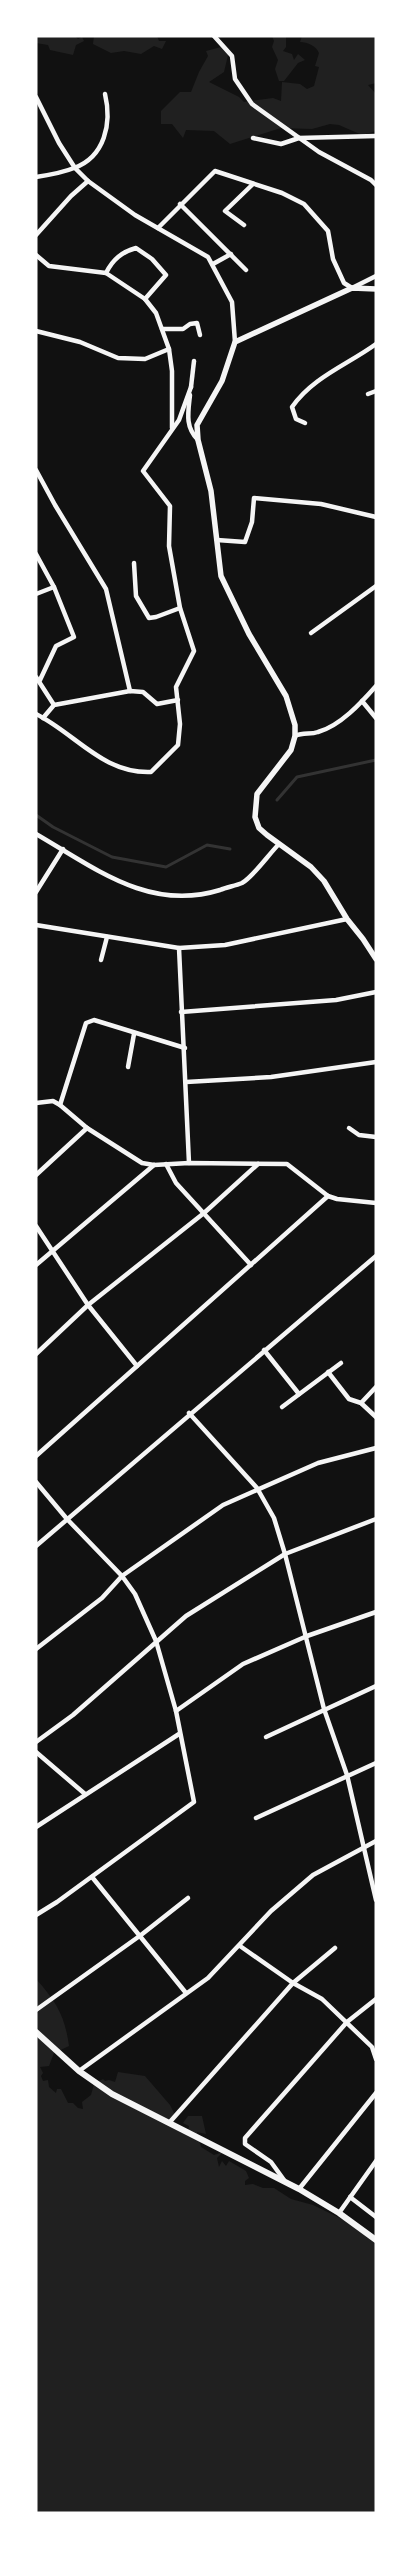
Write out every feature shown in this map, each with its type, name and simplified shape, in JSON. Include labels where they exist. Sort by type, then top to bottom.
[{"type":"main road","points":[[36,2032],[79,2071],[112,2094],[300,2189],[339,2213],[376,2240]]},
{"type":"street","points":[[214,36],[232,56],[235,79],[252,104],[319,152],[372,180],[376,184]]},
{"type":"street","points":[[36,178],[75,168],[98,153],[105,136],[109,111],[105,94]]},
{"type":"street","points":[[36,97],[59,144],[75,168],[88,181],[135,215],[208,257],[232,302],[235,342],[222,380],[197,425],[198,440],[211,491],[221,576],[249,634],[286,696],[295,725],[295,736],[291,750],[257,794],[254,805],[259,828],[311,867],[324,881],[347,919],[376,959]]},
{"type":"street","points":[[253,138],[280,144],[299,138],[376,136]]},
{"type":"street","points":[[158,228],[215,171],[282,193],[304,204],[328,230],[334,259],[344,283],[352,288],[376,289]]},
{"type":"street","points":[[36,235],[71,196],[88,181]]},
{"type":"street","points":[[244,226],[225,211],[253,184]]},
{"type":"street","points":[[180,204],[246,270]]},
{"type":"street","points":[[106,273],[110,265],[123,251],[136,248],[152,259],[166,275],[145,299]]},
{"type":"street","points":[[213,264],[231,254]]},
{"type":"street","points":[[36,255],[49,266],[106,273],[145,299],[156,313],[169,350],[172,371],[172,429]]},
{"type":"street","points":[[235,342],[376,276]]},
{"type":"street","points":[[162,329],[183,329],[190,324],[197,323],[200,335]]},
{"type":"street","points":[[36,331],[80,342],[118,358],[145,359],[169,350]]},
{"type":"street","points":[[305,422],[296,419],[292,408],[300,396],[314,383],[376,344]]},
{"type":"street","points":[[194,361],[188,420],[191,433],[198,440]]},
{"type":"street","points":[[36,714],[114,767],[136,772],[150,772],[178,745],[180,724],[176,688],[194,651],[180,608],[169,546],[170,506],[143,471],[179,420],[191,387]]},
{"type":"street","points":[[368,394],[376,391]]},
{"type":"street","points":[[36,470],[106,589],[130,691]]},
{"type":"street","points":[[217,540],[245,542],[252,522],[254,498],[321,504],[376,517]]},
{"type":"street","points":[[36,554],[54,587],[74,636],[56,646],[38,678],[54,705]]},
{"type":"street","points":[[134,563],[136,596],[148,618],[180,608]]},
{"type":"street","points":[[311,633],[376,586]]},
{"type":"street","points":[[36,594],[54,587]]},
{"type":"street","points":[[295,736],[304,732],[319,732],[339,720],[362,702],[376,686]]},
{"type":"street","points":[[43,718],[54,705],[130,691],[143,692],[157,704],[178,700]]},
{"type":"street","points":[[362,702],[376,718]]},
{"type":"street","points":[[36,834],[124,885],[156,894],[187,897],[204,895],[243,882],[279,844]]},
{"type":"street","points":[[36,892],[63,849]]},
{"type":"street","points":[[36,925],[180,948],[225,945],[347,919]]},
{"type":"street","points":[[101,960],[107,937]]},
{"type":"street","points":[[180,948],[181,1012],[185,1048],[189,1163]]},
{"type":"street","points":[[181,1012],[336,1000],[376,992]]},
{"type":"street","points":[[60,1105],[86,1024],[94,1020],[134,1034],[185,1048]]},
{"type":"street","points":[[128,1067],[134,1034]]},
{"type":"street","points":[[186,1082],[281,1076],[376,1062]]},
{"type":"street","points":[[36,1103],[53,1101],[87,1128],[131,1157],[154,1165],[189,1163],[287,1164],[328,1196],[337,1200],[376,1203]]},
{"type":"street","points":[[36,1175],[87,1128]]},
{"type":"street","points":[[349,1128],[359,1135],[376,1137]]},
{"type":"street","points":[[166,1164],[176,1183],[251,1265]]},
{"type":"street","points":[[36,1354],[88,1305],[204,1213],[258,1164]]},
{"type":"street","points":[[36,1266],[154,1165]]},
{"type":"street","points":[[36,1456],[328,1196]]},
{"type":"street","points":[[36,1226],[88,1305],[138,1366]]},
{"type":"street","points":[[36,1546],[376,1256]]},
{"type":"street","points":[[264,1350],[299,1394]]},
{"type":"street","points":[[282,1407],[341,1363]]},
{"type":"street","points":[[328,1372],[350,1399],[361,1403],[376,1418]]},
{"type":"street","points":[[361,1403],[376,1388]]},
{"type":"street","points":[[190,1413],[258,1488],[274,1518],[307,1636],[324,1709],[347,1775],[376,1900]]},
{"type":"street","points":[[36,1649],[102,1598],[122,1576],[223,1506],[258,1488],[318,1464],[376,1448]]},
{"type":"street","points":[[36,1482],[67,1520],[122,1576],[135,1594],[156,1641],[176,1711],[179,1734],[194,1793],[194,1802],[187,1808],[36,1915]]},
{"type":"street","points":[[36,1742],[73,1715],[186,1616],[285,1554],[376,1519]]},
{"type":"street","points":[[176,1711],[243,1664],[307,1636],[376,1612]]},
{"type":"street","points":[[266,1737],[376,1686]]},
{"type":"street","points":[[36,1827],[179,1734]]},
{"type":"street","points":[[36,1752],[85,1794]]},
{"type":"street","points":[[256,1818],[376,1763]]},
{"type":"street","points":[[79,2071],[208,1978],[271,1911],[313,1875],[376,1841]]},
{"type":"street","points":[[92,1877],[141,1935],[186,1993]]},
{"type":"street","points":[[36,2010],[141,1935],[188,1898]]},
{"type":"street","points":[[240,1946],[293,1983],[322,1999],[374,2046],[376,2059]]},
{"type":"street","points":[[169,2123],[293,1983],[335,1948]]},
{"type":"street","points":[[284,2181],[271,2162],[245,2144],[245,2138],[347,2022],[376,2000]]},
{"type":"street","points":[[300,2189],[376,2093]]},
{"type":"street","points":[[339,2213],[376,2161]]},
{"type":"street","points":[[350,2197],[376,2217]]},
{"type":"shaded area","points":[[36,36],[75,36],[78,39],[82,37],[84,41],[76,45],[73,55],[50,50],[48,45],[36,43]]},
{"type":"shaded area","points":[[94,36],[157,36],[159,41],[166,41],[162,49],[154,46],[141,54],[124,51],[111,53],[93,44]]},
{"type":"shaded area","points":[[272,36],[286,36],[286,47],[283,51],[292,54],[294,60],[298,54],[305,60],[298,63],[284,81],[279,81],[275,69],[278,60],[272,47],[274,41]]},
{"type":"shaded area","points":[[302,36],[376,36],[376,83],[368,85],[376,94],[376,131],[362,135],[339,125],[330,124],[312,129],[281,128],[230,144],[214,131],[186,130],[183,138],[172,124],[161,124],[161,111],[180,92],[191,92],[208,56],[206,51],[221,47],[229,51],[224,72],[209,82],[239,97],[244,102],[273,98],[281,101],[282,82],[300,84],[307,89],[314,86],[319,67],[315,66],[319,53],[311,45],[300,42]]},
{"type":"shaded area","points":[[36,1979],[54,2002],[62,2017],[69,2046],[54,2053],[49,2066],[40,2067],[43,2073],[41,2076],[43,2081],[48,2080],[49,2087],[56,2093],[57,2089],[61,2089],[68,2103],[73,2103],[78,2108],[83,2109],[82,2102],[91,2095],[94,2084],[103,2079],[115,2082],[118,2072],[145,2076],[170,2105],[174,2113],[173,2124],[181,2133],[188,2132],[189,2126],[183,2123],[188,2116],[202,2116],[206,2134],[197,2132],[201,2147],[214,2155],[223,2152],[217,2158],[219,2167],[222,2161],[226,2166],[229,2161],[246,2171],[249,2178],[245,2181],[245,2185],[253,2184],[263,2188],[274,2188],[291,2199],[313,2205],[348,2222],[356,2222],[376,2241],[376,2513],[36,2513]]},
{"type":"waterway","points":[[277,800],[297,777],[376,760]]},
{"type":"waterway","points":[[36,815],[53,827],[112,857],[166,867],[207,845],[230,849]]}]
